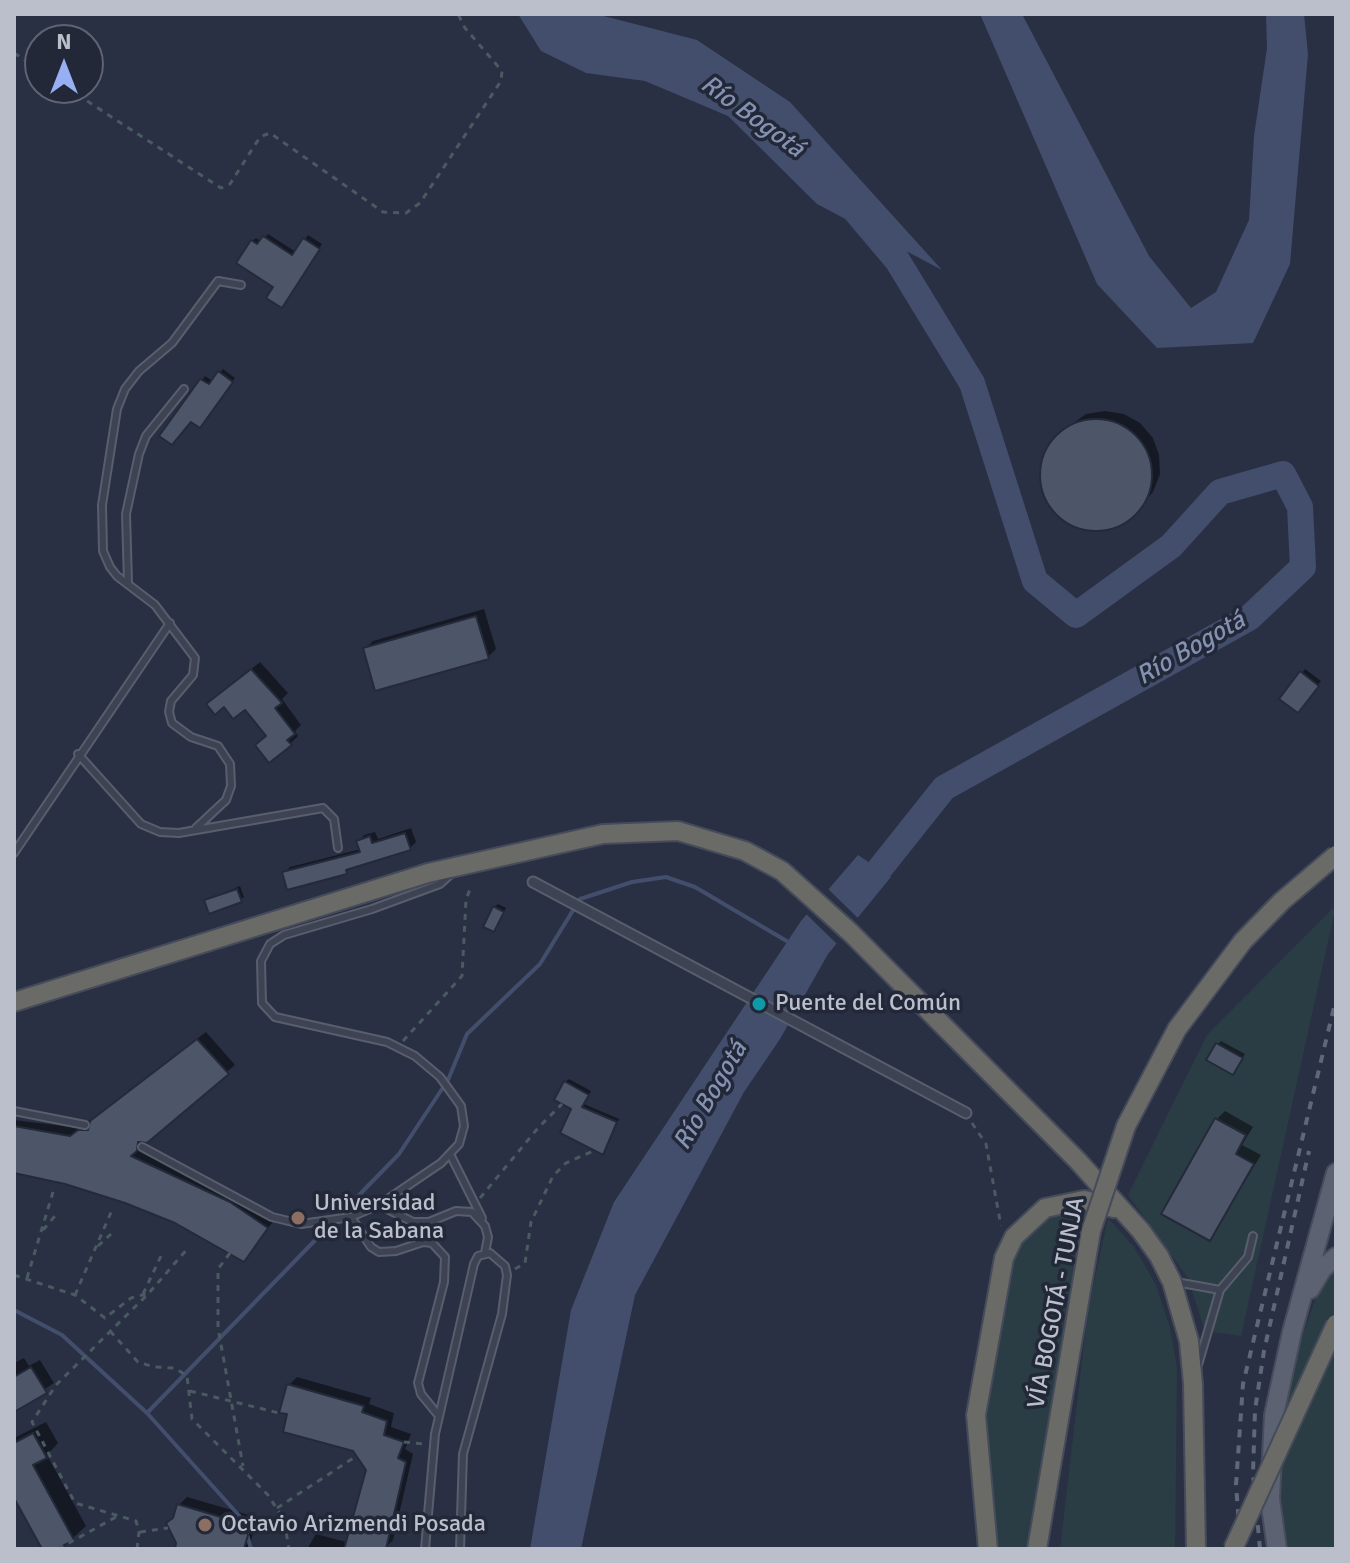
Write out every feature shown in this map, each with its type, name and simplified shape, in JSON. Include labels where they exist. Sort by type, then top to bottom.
[{"type":"highway","points":[[14,1002],[464,864],[621,831],[678,831],[745,851],[803,888],[851,933],[1124,1212],[1150,1244],[1172,1282],[1189,1341],[1193,1384],[1196,1549]]},
{"type":"highway","name":"VÍA BOGOTÁ - TUNJA","points":[[1037,1549],[1091,1231],[1126,1126],[1177,1029],[1243,941],[1282,901],[1336,855]]},
{"type":"highway","points":[[988,1549],[976,1415],[1004,1258],[1014,1237],[1045,1208],[1084,1200],[1124,1212]]},
{"type":"highway","points":[[1233,1549],[1336,1324]]},
{"type":"highway","points":[[1047,1493],[1048,1549]]},
{"type":"main road","points":[[1277,1549],[1270,1499],[1270,1458],[1281,1373],[1336,1173]]},
{"type":"main road","points":[[1292,1332],[1313,1283],[1336,1257]]},
{"type":"street","points":[[533,882],[966,1113]]},
{"type":"lane","points":[[196,828],[226,800],[232,771],[227,755],[218,746],[191,737],[172,723],[169,712],[171,701],[187,686],[196,663],[155,605],[110,567],[103,551],[100,526],[117,409],[125,389],[139,371],[172,343],[218,281],[241,285]]},
{"type":"lane","points":[[128,583],[126,514],[139,454],[146,436],[184,389]]},
{"type":"lane","points":[[14,853],[78,754],[170,623]]},
{"type":"lane","points":[[78,754],[141,824],[160,832],[323,808],[334,819],[338,848]]},
{"type":"lane","points":[[142,1147],[272,1217],[287,1222],[316,1223],[348,1217],[379,1205],[450,1154],[459,1144],[464,1126],[456,1096],[440,1077],[397,1047],[370,1037],[275,1017],[262,1003],[263,954],[270,944],[284,935],[372,909],[440,884],[464,864]]},
{"type":"lane","points":[[14,1111],[85,1125]]},
{"type":"lane","points":[[450,1154],[483,1221],[488,1237],[485,1253]]},
{"type":"lane","points":[[379,1205],[413,1222],[429,1222],[456,1211],[472,1212],[483,1221]]},
{"type":"lane","points":[[348,1217],[371,1247],[379,1252],[396,1251],[423,1242],[432,1243],[445,1257],[444,1282],[418,1383],[421,1394],[439,1416]]},
{"type":"lane","points":[[1193,1384],[1220,1290],[1248,1257],[1253,1236]]},
{"type":"lane","points":[[425,1549],[433,1445],[471,1274],[478,1256],[485,1253],[498,1257],[507,1275],[498,1327],[467,1435],[460,1549]]},
{"type":"lane","points":[[1172,1282],[1220,1290]]},
{"type":"path","points":[[92,104],[221,188],[230,184],[260,137],[270,133],[383,212],[406,213],[420,203],[502,76],[502,71],[465,28],[458,14]]},
{"type":"path","points":[[397,1047],[462,976],[466,900],[470,889]]},
{"type":"path","points":[[476,1203],[562,1104]]},
{"type":"path","points":[[966,1113],[986,1144],[1000,1207],[1004,1258]]},
{"type":"path","points":[[507,1275],[525,1263],[531,1222],[553,1176],[566,1163],[593,1151]]},
{"type":"path","points":[[27,1278],[53,1192]]},
{"type":"path","points":[[75,1295],[112,1210]]},
{"type":"path","points":[[40,1233],[55,1216]]},
{"type":"path","points":[[95,1248],[111,1234]]},
{"type":"path","points":[[137,1549],[139,1532],[136,1521],[75,1503],[32,1422],[56,1385],[189,1247]]},
{"type":"path","points":[[230,1253],[218,1269],[218,1328],[229,1403],[243,1466]]},
{"type":"path","points":[[145,1294],[161,1256]]},
{"type":"path","points":[[14,1275],[75,1295],[105,1318],[131,1298],[145,1294]]},
{"type":"path","points":[[110,1331],[138,1362],[181,1371],[187,1376],[192,1419],[243,1466],[277,1508],[284,1520],[289,1549]]},
{"type":"path","points":[[190,1391],[279,1413]]},
{"type":"path","points":[[277,1508],[355,1457]]},
{"type":"path","points":[[58,1549],[116,1517]]},
{"type":"path","points":[[139,1532],[168,1528]]},
{"type":"shaded area","points":[[1336,905],[1241,1336],[1205,1331],[1188,1278],[1128,1195],[1207,1035]]},
{"type":"shaded area","points":[[1089,1208],[1031,1549],[997,1549],[987,1416],[1013,1256],[1019,1242],[1044,1216]]},
{"type":"shaded area","points":[[1108,1218],[1134,1247],[1156,1285],[1170,1328],[1177,1368],[1175,1549],[1060,1549],[1088,1310]]},
{"type":"shaded area","points":[[1336,1266],[1336,1549],[1288,1549],[1279,1489],[1280,1427],[1294,1360],[1319,1289]]},
{"type":"water","points":[[518,14],[596,14],[697,40],[790,102],[942,270],[817,204],[728,116],[645,81],[586,73],[541,51]]},
{"type":"water","points":[[980,14],[1022,14],[1149,256],[1191,308],[1216,292],[1249,220],[1254,136],[1267,48],[1266,14],[1304,14],[1308,54],[1290,264],[1253,343],[1157,348],[1097,284]]},
{"type":"water","points":[[858,855],[891,877],[828,954],[780,1039],[744,1092],[635,1295],[581,1549],[530,1549],[571,1310],[614,1202],[801,921]]},
{"type":"pier","points":[[825,886],[861,921],[838,945],[804,912]]},
{"type":"building","points":[[263,236],[292,255],[303,238],[320,249],[282,308],[266,298],[273,287],[236,263],[251,240],[257,244]]},
{"type":"building","points":[[218,371],[233,382],[200,428],[191,422],[172,445],[159,436],[200,379],[209,384]]},
{"type":"building","points":[[1096,419],[1118,423],[1136,435],[1148,453],[1152,475],[1148,497],[1136,515],[1118,527],[1096,531],[1074,527],[1056,515],[1044,497],[1040,475],[1044,453],[1056,435],[1074,423]]},
{"type":"building","points":[[476,616],[489,659],[375,691],[363,648]]},
{"type":"building","points":[[251,669],[282,703],[275,708],[295,734],[287,740],[292,745],[269,763],[255,745],[266,736],[245,710],[233,719],[224,707],[215,715],[206,704]]},
{"type":"building","points":[[1300,671],[1319,686],[1298,713],[1279,699]]},
{"type":"building","points":[[405,833],[411,850],[346,870],[347,874],[287,890],[282,872],[360,852],[356,841],[370,836],[372,843]]},
{"type":"building","points":[[237,889],[242,902],[209,914],[204,900]]},
{"type":"building","points":[[493,906],[504,912],[494,932],[483,927]]},
{"type":"building","points":[[197,1039],[229,1074],[147,1143],[138,1142],[137,1151],[131,1156],[230,1202],[268,1228],[244,1262],[175,1223],[125,1203],[65,1184],[14,1173],[14,1126],[70,1136],[78,1130],[88,1130],[90,1121]]},
{"type":"building","points":[[1216,1043],[1243,1058],[1233,1075],[1206,1060]]},
{"type":"building","points":[[564,1081],[589,1095],[582,1107],[617,1122],[603,1155],[560,1133],[571,1109],[554,1100]]},
{"type":"building","points":[[1215,1118],[1246,1135],[1236,1154],[1254,1164],[1210,1241],[1161,1214]]},
{"type":"building","points":[[31,1367],[47,1393],[14,1412],[14,1377]]},
{"type":"building","points":[[287,1384],[364,1406],[362,1412],[387,1421],[384,1435],[404,1442],[398,1458],[406,1462],[386,1549],[344,1549],[366,1470],[353,1451],[283,1432],[287,1414],[279,1413]]},
{"type":"building","points":[[33,1433],[47,1458],[33,1465],[74,1540],[57,1549],[42,1549],[14,1498],[14,1443]]},
{"type":"building","name":"Octavio Arizmendi Posada","points":[[177,1504],[241,1523],[248,1535],[244,1549],[175,1549],[176,1543],[166,1523],[173,1518]]},
{"type":"waterway","name":"Río Bogotá","points":[[853,208],[897,260],[972,383],[1035,581],[1076,615],[1171,546],[1220,492],[1283,474],[1300,507],[1303,567],[1249,618],[944,788],[874,876],[854,893]]},
{"type":"waterway","points":[[147,1413],[399,1154],[448,1080],[467,1034],[540,964],[580,899],[632,882],[666,877],[695,887],[790,943]]},
{"type":"waterway","points":[[14,1310],[62,1335],[147,1413],[243,1520],[251,1549]]},
{"type":"railway","points":[[1241,1549],[1236,1485],[1243,1384],[1336,999]]},
{"type":"railway","points":[[1260,1549],[1253,1473],[1255,1410],[1264,1351],[1309,1151]]},
{"type":"place","name":"Puente del Común","points":[[759,1004]]},
{"type":"place","name":"Universidad de la Sabana","points":[[298,1218]]},
{"type":"place","name":"Octavio Arizmendi Posada","points":[[205,1525]]}]
